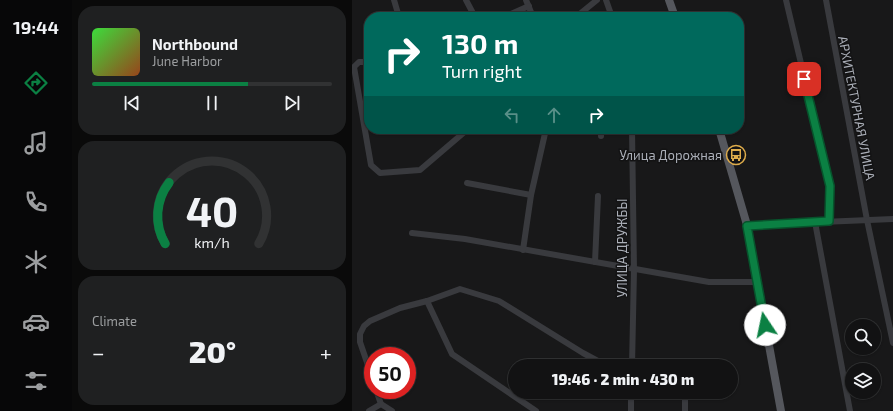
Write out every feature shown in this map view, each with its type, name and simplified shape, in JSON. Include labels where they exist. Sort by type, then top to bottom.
[{"type":"main road","points":[[669,0],[674,12]]},
{"type":"main road","points":[[720,134],[747,226],[781,411]]},
{"type":"street","points":[[394,0],[398,12]]},
{"type":"street","points":[[466,0],[472,12]]},
{"type":"street","points":[[526,0],[531,12]]},
{"type":"street","points":[[582,12],[597,0]]},
{"type":"street","points":[[606,0],[610,12]]},
{"type":"street","points":[[786,0],[830,186],[829,221]]},
{"type":"street","name":"АРХИТЕКТУРНАЯ УЛИЦА","points":[[826,0],[867,220],[893,343]]},
{"type":"street","points":[[515,12],[529,6]]},
{"type":"street","points":[[364,62],[359,62],[354,67],[364,125]]},
{"type":"street","points":[[366,134],[371,165],[380,173],[420,170],[462,134]]},
{"type":"street","points":[[523,250],[531,195],[545,134]]},
{"type":"street","name":"УЛИЦА ДРУЖБЫ","points":[[632,134],[634,270],[632,359]]},
{"type":"street","points":[[467,183],[531,195]]},
{"type":"street","points":[[595,262],[598,196]]},
{"type":"street","points":[[747,226],[893,219]]},
{"type":"street","points":[[814,222],[850,411]]},
{"type":"street","points":[[412,233],[465,239],[709,282],[757,282]]},
{"type":"street","points":[[364,354],[360,342],[360,334],[364,326],[370,321],[400,308],[427,301],[460,289],[500,301],[594,359]]},
{"type":"street","points":[[427,301],[452,354],[536,411]]},
{"type":"street","points":[[379,399],[381,404],[392,411]]},
{"type":"street","points":[[631,411],[632,399]]},
{"type":"street","points":[[685,399],[685,411]]},
{"type":"street","points":[[369,411],[381,404]]},
{"type":"place","name":"Улица Дорожная","points":[[736,155]]},
{"type":"route","points":[[765,325],[747,226],[829,221],[830,186],[804,79]]}]
